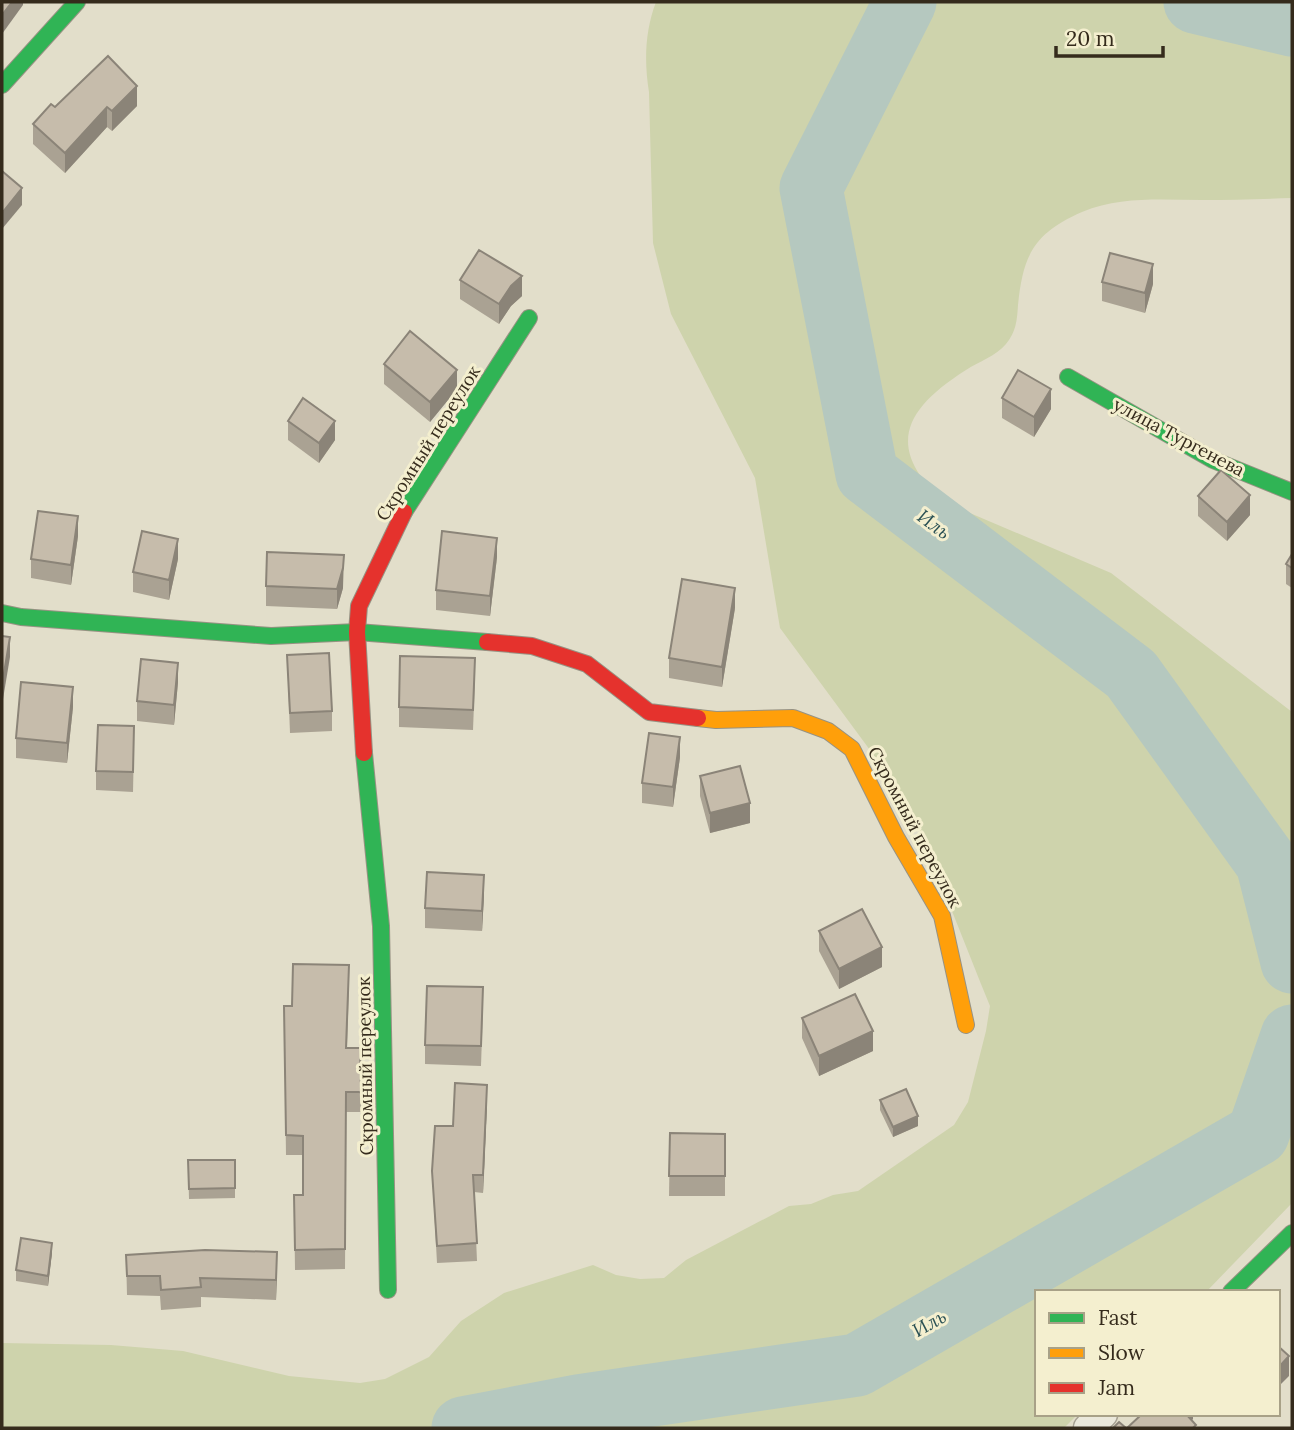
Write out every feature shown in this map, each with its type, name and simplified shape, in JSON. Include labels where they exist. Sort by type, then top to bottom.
[{"type":"street","points":[[2,85],[77,2]]},
{"type":"street","name":"Скромный переулок","points":[[388,1290],[381,926],[364,771],[357,632],[359,606],[406,509],[529,318]]},
{"type":"street","name":"улица Тургенева","points":[[1068,377],[1213,460],[1292,492]]},
{"type":"street","name":"Скромный переулок","points":[[2,613],[21,617],[271,636],[357,632],[532,646],[587,664],[649,712],[716,720],[793,719],[828,731],[852,749],[896,837],[942,916],[966,1025]]},
{"type":"street","points":[[1233,1290],[1292,1233]]},
{"type":"street","points":[[1088,1428],[1101,1416]]},
{"type":"green space","points":[[656,2],[1292,2],[1292,198],[1126,201],[1082,212],[1052,228],[1034,248],[1023,272],[1015,326],[1009,340],[997,352],[966,370],[928,400],[916,415],[909,431],[908,447],[925,482],[944,502],[1111,573],[1292,712],[1292,1203],[1208,1290],[1035,1290],[1035,1416],[1076,1416],[1064,1428],[2,1428],[2,1343],[111,1345],[183,1351],[289,1376],[360,1383],[385,1379],[429,1357],[461,1321],[504,1293],[593,1265],[616,1275],[640,1279],[664,1278],[686,1260],[789,1206],[811,1204],[833,1195],[858,1191],[954,1125],[968,1102],[990,1006],[909,803],[780,628],[755,478],[671,314],[653,243],[646,69],[650,24]]},
{"type":"building","points":[[2,2],[12,2],[2,15]]},
{"type":"building","points":[[108,56],[137,86],[112,111],[107,107],[65,153],[33,124],[51,104],[55,107]]},
{"type":"building","points":[[2,171],[22,188],[2,213]]},
{"type":"building","points":[[479,250],[522,276],[511,286],[499,304],[460,280]]},
{"type":"building","points":[[1110,253],[1153,264],[1145,293],[1102,282]]},
{"type":"building","points":[[410,331],[457,370],[430,402],[384,364]]},
{"type":"building","points":[[1018,370],[1051,389],[1034,417],[1002,398]]},
{"type":"building","points":[[303,398],[335,421],[319,443],[288,421]]},
{"type":"building","points":[[1221,470],[1250,495],[1227,522],[1198,496]]},
{"type":"building","points":[[38,511],[78,516],[71,565],[31,559]]},
{"type":"building","points":[[142,531],[178,539],[169,580],[133,572]]},
{"type":"building","points":[[442,531],[497,538],[490,596],[436,590]]},
{"type":"building","points":[[267,552],[344,555],[337,589],[266,586]]},
{"type":"building","points":[[1292,554],[1292,568],[1286,564]]},
{"type":"building","points":[[682,579],[735,588],[722,667],[669,658]]},
{"type":"building","points":[[2,636],[10,637],[2,685]]},
{"type":"building","points":[[329,653],[332,711],[290,713],[287,655]]},
{"type":"building","points":[[400,656],[475,658],[473,710],[399,707]]},
{"type":"building","points":[[141,659],[178,663],[174,705],[137,701]]},
{"type":"building","points":[[21,682],[73,687],[67,743],[16,738]]},
{"type":"building","points":[[98,725],[134,726],[133,772],[96,771]]},
{"type":"building","points":[[649,733],[680,737],[673,787],[642,783]]},
{"type":"building","points":[[740,766],[750,803],[710,813],[700,776]]},
{"type":"building","points":[[427,872],[484,875],[482,911],[425,908]]},
{"type":"building","points":[[862,909],[882,947],[839,969],[819,931]]},
{"type":"building","points":[[293,964],[349,965],[346,1048],[360,1048],[361,1092],[346,1092],[345,1249],[295,1250],[294,1195],[303,1195],[303,1136],[286,1135],[284,1006],[292,1006]]},
{"type":"building","points":[[427,986],[483,987],[481,1046],[425,1045]]},
{"type":"building","points":[[855,994],[873,1031],[819,1056],[802,1018]]},
{"type":"building","points":[[455,1083],[487,1085],[483,1175],[473,1175],[477,1243],[437,1246],[432,1171],[435,1126],[453,1126]]},
{"type":"building","points":[[906,1089],[918,1116],[893,1127],[880,1100]]},
{"type":"building","points":[[670,1133],[725,1134],[725,1176],[669,1176]]},
{"type":"building","points":[[188,1160],[235,1160],[235,1188],[189,1189]]},
{"type":"building","points":[[21,1238],[52,1243],[48,1276],[16,1270]]},
{"type":"building","points":[[205,1250],[277,1252],[276,1280],[200,1278],[201,1287],[161,1290],[160,1276],[127,1276],[126,1255]]},
{"type":"building","points":[[1280,1348],[1289,1356],[1280,1366]]},
{"type":"building","points":[[1140,1416],[1188,1416],[1196,1425],[1193,1428],[1127,1428]]},
{"type":"building","points":[[1119,1422],[1126,1428],[1113,1428]]},
{"type":"waterway","name":"Иль","points":[[905,2],[811,188],[867,474],[1131,674],[1267,863],[1292,962]]},
{"type":"waterway","name":"Иль","points":[[1195,2],[1292,25]]},
{"type":"waterway","name":"Иль","points":[[463,1428],[578,1406],[857,1365],[1258,1134],[1292,1036]]},
{"type":"traffic: fast","points":[[2,85],[77,2]]},
{"type":"traffic: fast","points":[[404,512],[529,318]]},
{"type":"traffic: fast","points":[[1068,377],[1213,460],[1292,492]]},
{"type":"traffic: fast","points":[[2,613],[21,617],[271,636],[357,632],[487,642]]},
{"type":"traffic: fast","points":[[364,753],[381,926],[388,1290]]},
{"type":"traffic: fast","points":[[1233,1290],[1292,1233]]},
{"type":"traffic: slow","points":[[698,718],[793,718],[828,731],[852,749],[896,837],[942,916],[966,1025]]},
{"type":"traffic: jam","points":[[364,753],[357,632],[359,606],[404,512]]},
{"type":"traffic: jam","points":[[487,642],[532,646],[587,664],[649,712],[698,718]]}]
